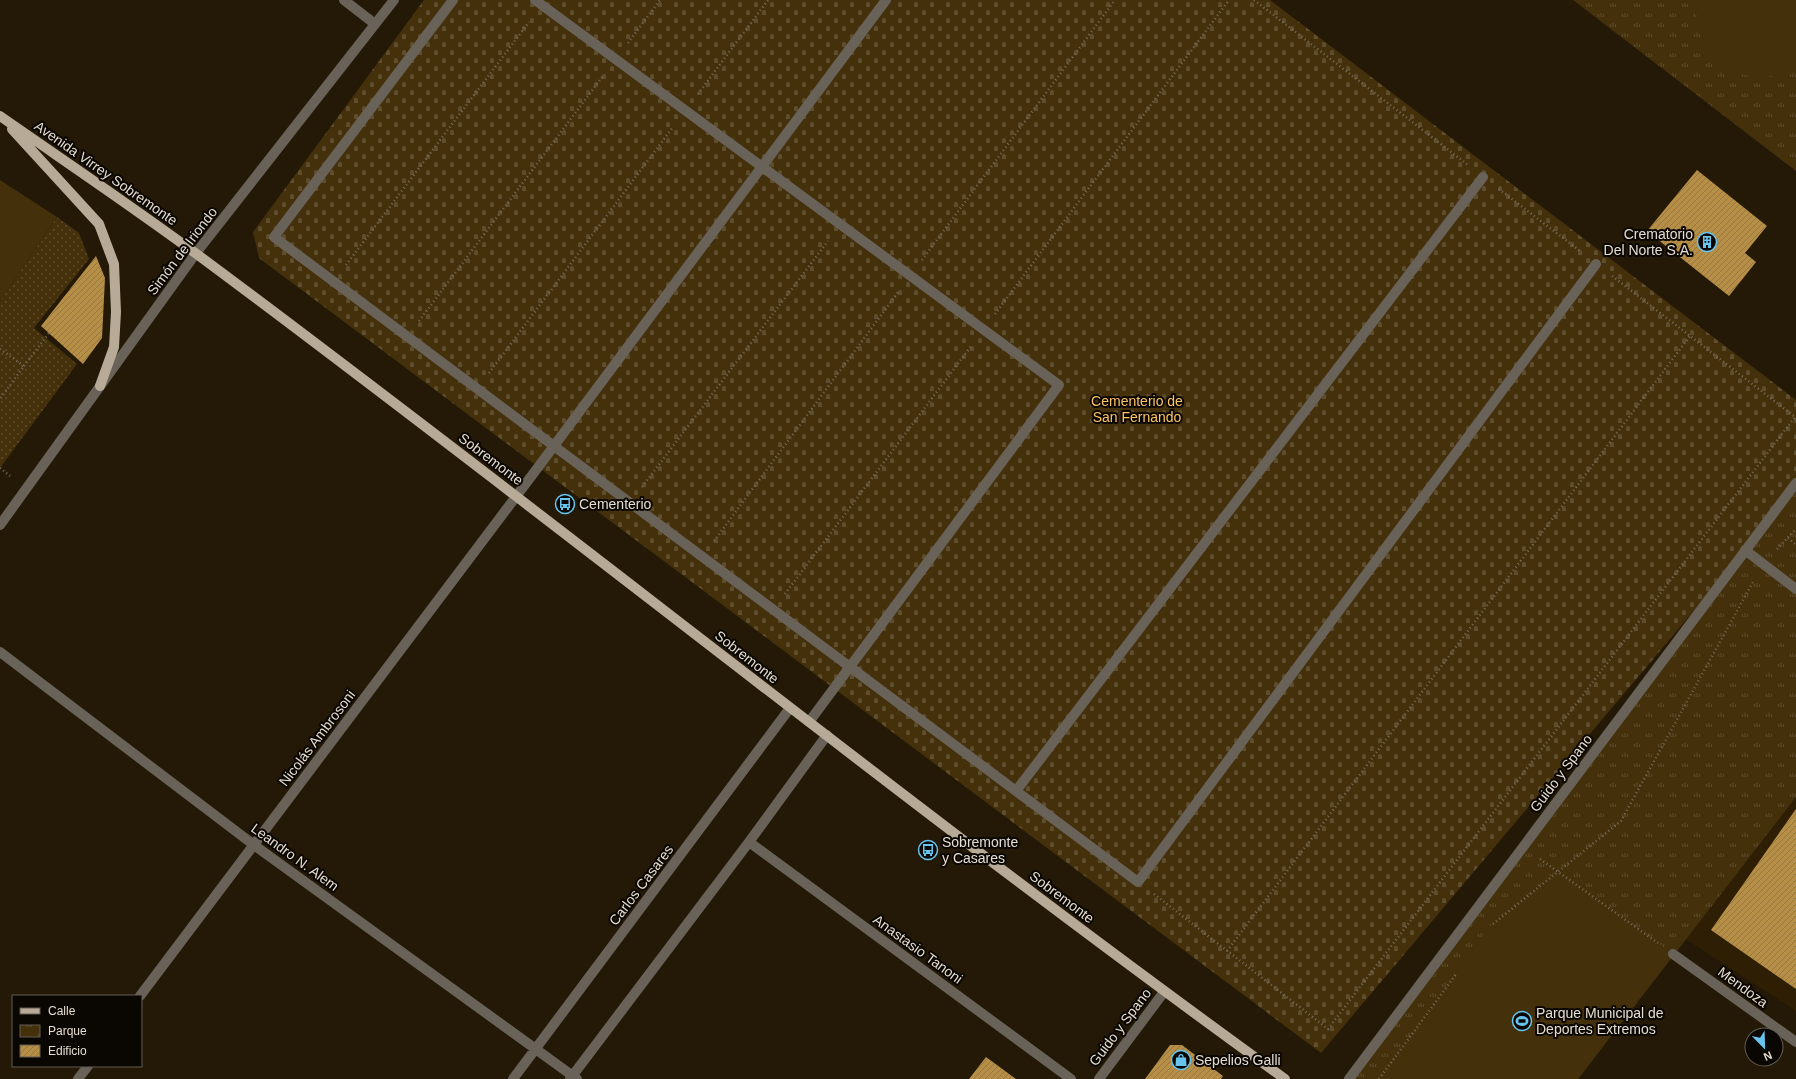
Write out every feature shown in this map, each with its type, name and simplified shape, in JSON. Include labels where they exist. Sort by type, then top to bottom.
[{"type":"main road","name":"Avenida Virrey Sobremonte","points":[[0,116],[196,254]]},
{"type":"main road","points":[[0,116],[99,224],[104,237],[114,264],[116,312],[114,347],[100,386]]},
{"type":"main road","name":"Sobremonte","points":[[196,254],[516,496],[790,708],[1164,992],[1285,1079]]},
{"type":"street","points":[[344,0],[375,24]]},
{"type":"street","name":"Simón de Iriondo","points":[[0,525],[196,254],[394,0]]},
{"type":"street","points":[[452,0],[274,238],[1138,882],[1596,264]]},
{"type":"street","name":"Nicolás Ambrosoni","points":[[141,995],[554,446],[886,0]]},
{"type":"street","points":[[538,3],[1059,385],[809,722]]},
{"type":"street","points":[[1016,791],[1484,177]]},
{"type":"street","name":"Guido y Spano","points":[[1349,1079],[1796,483]]},
{"type":"street","points":[[1745,550],[1796,589]]},
{"type":"street","name":"Leandro N. Alem","points":[[0,652],[254,845],[536,1049],[573,1078]]},
{"type":"street","name":"Carlos Casares","points":[[513,1079],[790,708]]},
{"type":"street","points":[[573,1078],[827,735]]},
{"type":"street","name":"Anastasio Tanoni","points":[[749,842],[1071,1079]]},
{"type":"street","name":"Mendoza","points":[[1673,954],[1796,1042]]},
{"type":"street","name":"Guido y Spano","points":[[1099,1079],[1164,992]]},
{"type":"street","points":[[78,1079],[87,1067]]},
{"type":"path","points":[[407,337],[660,0]]},
{"type":"path","points":[[477,389],[768,0]]},
{"type":"path","points":[[773,610],[1229,0]]},
{"type":"path","points":[[1138,882],[1328,1028],[1795,417],[1254,0]]},
{"type":"path","points":[[333,282],[538,3]]},
{"type":"path","points":[[629,503],[841,225]]},
{"type":"path","points":[[0,399],[48,333]]},
{"type":"path","points":[[1227,951],[1690,336]]},
{"type":"path","points":[[0,349],[24,366]]},
{"type":"path","points":[[1491,925],[1621,821],[1763,564],[1796,529]]},
{"type":"path","points":[[1788,538],[1796,545]]},
{"type":"path","points":[[1523,847],[1673,954]]},
{"type":"path","points":[[1379,1079],[1460,968]]},
{"type":"shaded area","points":[[1796,797],[1796,1011],[1685,939]]},
{"type":"green space","name":"Cementerio de San Fernando","points":[[424,0],[1270,0],[1796,400],[1796,483],[1745,550],[1321,1053],[259,258],[253,232]]},
{"type":"green space","points":[[1573,0],[1796,0],[1796,171]]},
{"type":"green space","points":[[1698,0],[1796,0],[1796,66],[1779,74],[1764,77],[1752,76],[1730,69],[1712,54],[1705,44],[1697,21],[1696,8]]},
{"type":"green space","points":[[0,180],[57,217],[0,301]]},
{"type":"green space","points":[[57,217],[79,233],[89,259],[34,328],[77,364],[0,468],[0,301]]},
{"type":"green space","points":[[1796,483],[1796,797],[1578,1079],[1349,1079]]},
{"type":"green space","name":"Parque Municipal de Deportes Extremos","points":[[1557,871],[1673,954],[1578,1079],[1379,1079],[1491,925]]},
{"type":"building","name":"Crematorio Del Norte S.A.","points":[[1697,170],[1767,226],[1745,253],[1756,262],[1729,296],[1647,231]]},
{"type":"building","points":[[96,256],[105,278],[102,338],[83,364],[41,326]]},
{"type":"building","points":[[1796,809],[1796,989],[1711,930]]},
{"type":"building","name":"Sepelios Galli","points":[[1170,1045],[1182,1045],[1223,1076],[1221,1079],[1145,1079]]},
{"type":"building","points":[[986,1057],[1016,1079],[969,1079]]},
{"type":"place","name":"Crematorio Del Norte S.A.","points":[[1707,242]]},
{"type":"place","name":"Cementerio","points":[[565,504]]},
{"type":"place","name":"Sobremonte y Casares","points":[[928,850]]},
{"type":"place","name":"Parque Municipal de Deportes Extremos","points":[[1522,1021]]},
{"type":"place","name":"Sepelios Galli","points":[[1181,1060]]}]
